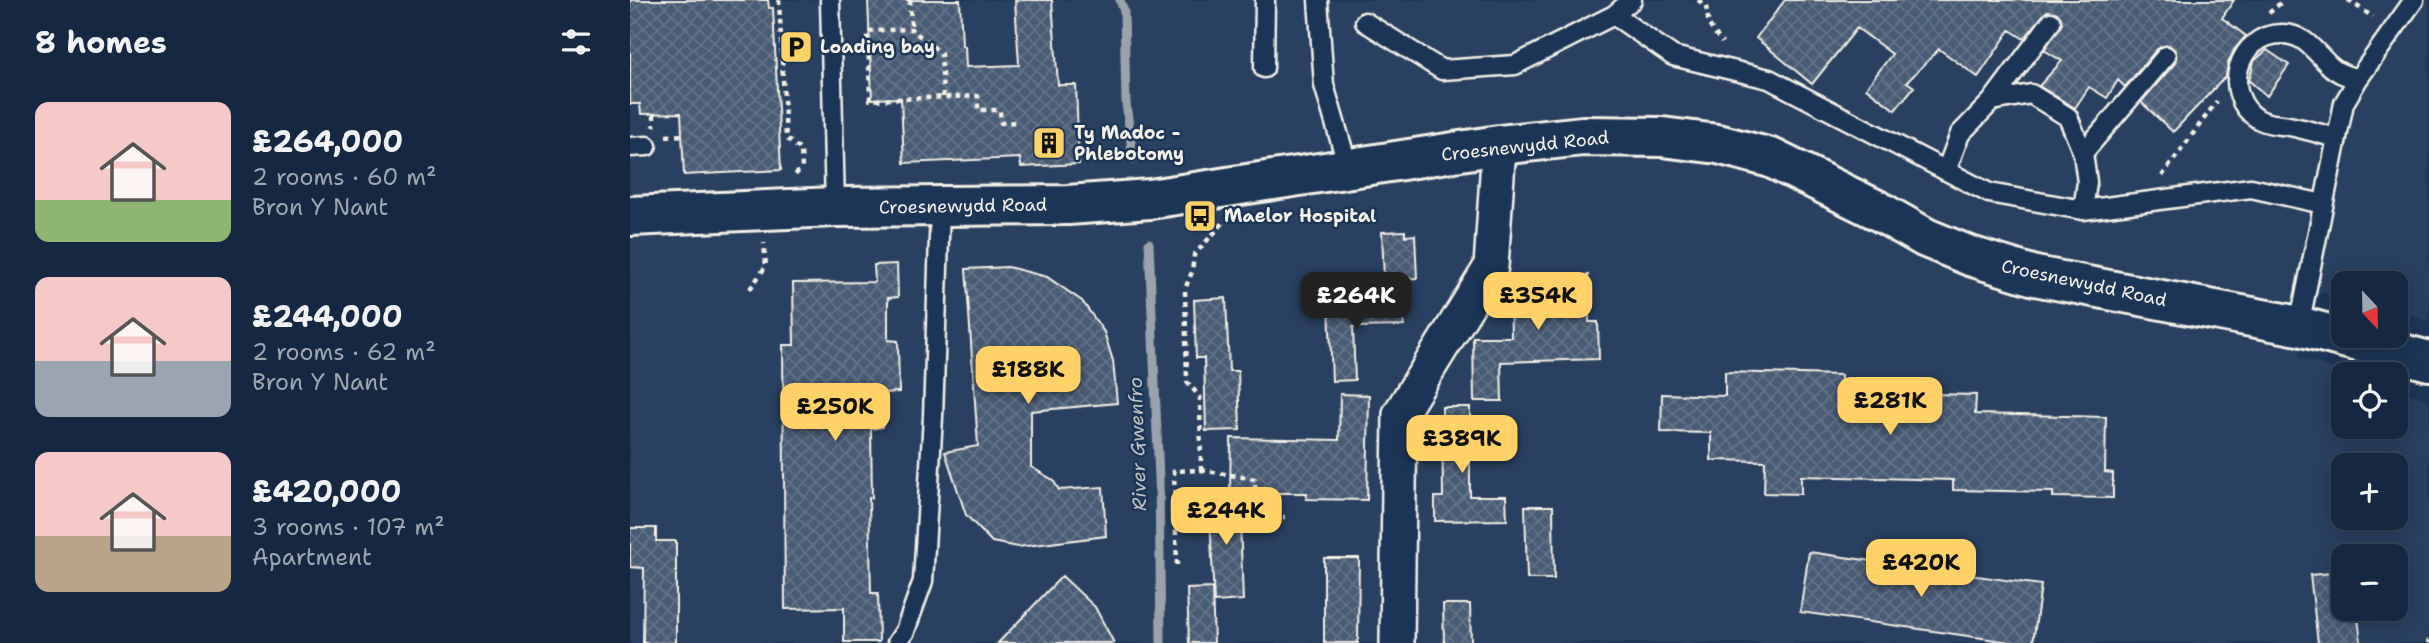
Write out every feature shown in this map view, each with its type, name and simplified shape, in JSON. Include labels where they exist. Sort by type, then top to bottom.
[{"type":"street","name":"Croesnewydd Road","points":[[630,216],[835,207],[1068,205],[1150,199],[1499,145],[1583,136],[1662,137],[1718,144],[1771,158],[1877,209],[1926,238],[1970,256],[2035,276],[2300,327],[2429,361]]},
{"type":"street","points":[[1397,643],[1400,414],[1491,267],[1499,145]]},
{"type":"lane","points":[[830,0],[835,207]]},
{"type":"lane","points":[[1264,68],[1265,0]]},
{"type":"lane","points":[[1318,0],[1324,85],[1348,167]]},
{"type":"lane","points":[[1365,22],[1442,70],[1515,65],[1614,15],[1632,0]]},
{"type":"lane","points":[[2300,327],[2344,103],[2414,0]]},
{"type":"lane","points":[[1614,15],[1673,56],[1769,79],[1989,193],[2083,210],[2251,188],[2323,204]]},
{"type":"lane","points":[[1946,171],[1960,134],[1992,101],[2051,22]]},
{"type":"lane","points":[[2336,138],[2259,120],[2247,110],[2239,97],[2237,68],[2253,44],[2267,36],[2282,34],[2297,36],[2310,44],[2330,66],[2342,74],[2358,79]]},
{"type":"lane","points":[[2083,153],[2166,56]]},
{"type":"lane","points":[[1992,101],[2031,94],[2068,117],[2083,153],[2087,182],[2083,210]]},
{"type":"lane","points":[[897,643],[905,631],[923,581],[934,404],[940,208]]},
{"type":"path","points":[[750,289],[766,266],[761,209],[802,168],[801,150],[786,138],[779,0]]},
{"type":"path","points":[[910,0],[911,29]]},
{"type":"path","points":[[943,97],[941,53],[911,29],[868,31],[870,100],[978,96],[978,110],[1000,110],[1001,123],[1019,122]]},
{"type":"path","points":[[2160,178],[2217,102],[2218,91]]},
{"type":"path","points":[[1201,470],[1200,397],[1187,382],[1185,289],[1192,272],[1194,255],[1227,219],[1226,188]]},
{"type":"path","points":[[1178,565],[1174,471],[1201,470],[1255,479],[1256,517],[1285,517]]},
{"type":"shaded area","points":[[630,0],[2429,0],[2429,322],[2408,314],[2408,271],[2331,271],[2331,294],[2320,292],[2298,357],[2331,368],[2331,439],[2408,439],[2408,393],[2429,400],[2429,643],[630,643]]},
{"type":"building","points":[[630,0],[768,0],[769,8],[773,8],[781,170],[684,175],[681,113],[641,114],[640,104],[630,104]]},
{"type":"building","points":[[868,0],[960,0],[962,46],[965,46],[966,67],[1019,65],[1015,0],[1052,0],[1058,85],[1076,85],[1079,164],[1021,167],[1020,158],[904,163],[901,98],[872,99]]},
{"type":"building","points":[[1785,0],[2234,0],[2222,18],[2246,36],[2234,50],[2226,76],[2173,132],[2141,102],[2175,63],[2176,52],[2169,45],[2157,49],[2125,87],[2118,80],[2107,98],[2089,87],[2075,108],[2039,86],[2062,61],[2044,50],[2062,23],[2057,13],[2047,11],[2024,39],[2010,30],[1978,77],[1939,49],[1907,82],[1914,87],[1895,110],[1866,88],[1892,54],[1857,28],[1812,84],[1756,38]]},
{"type":"building","points":[[2267,50],[2289,65],[2267,96],[2249,81],[2254,61]]},
{"type":"building","points":[[1405,231],[1405,236],[1415,235],[1417,278],[1384,280],[1382,232]]},
{"type":"building","points":[[897,264],[898,297],[888,298],[888,340],[898,341],[899,392],[881,393],[883,427],[871,429],[871,593],[878,593],[879,642],[844,642],[844,608],[785,609],[783,345],[794,345],[793,283],[875,282],[874,265]]},
{"type":"building","points":[[1008,267],[1047,277],[1082,301],[1104,332],[1113,361],[1117,403],[1031,411],[1031,467],[1053,480],[1059,490],[1103,487],[1106,536],[1018,547],[992,542],[966,515],[945,452],[978,446],[966,269]]},
{"type":"building","points":[[1588,275],[1589,322],[1598,322],[1599,359],[1501,362],[1502,401],[1474,401],[1473,337],[1511,337],[1510,289],[1545,288],[1545,276]]},
{"type":"building","points":[[1226,298],[1229,371],[1238,371],[1240,430],[1206,431],[1204,358],[1196,358],[1194,300]]},
{"type":"building","points":[[1403,303],[1404,326],[1353,327],[1355,380],[1332,381],[1329,305]]},
{"type":"building","points":[[1725,372],[1841,375],[1841,392],[1976,395],[1975,414],[2106,417],[2105,472],[2113,473],[2113,498],[2053,497],[2053,492],[1953,490],[1953,480],[1801,476],[1801,494],[1764,493],[1765,461],[1711,460],[1711,433],[1661,432],[1662,394],[1725,396]]},
{"type":"building","points":[[1340,394],[1369,395],[1367,500],[1306,499],[1307,493],[1230,493],[1231,438],[1339,440]]},
{"type":"building","points":[[1442,407],[1470,407],[1470,496],[1506,496],[1507,520],[1435,521],[1435,497],[1443,497]]},
{"type":"building","points":[[1239,494],[1243,600],[1214,602],[1209,495]]},
{"type":"building","points":[[1525,506],[1553,506],[1554,579],[1527,579]]},
{"type":"building","points":[[630,528],[656,528],[656,541],[676,541],[676,643],[643,643],[644,568],[630,567]]},
{"type":"building","points":[[1809,552],[2041,585],[2033,643],[2017,643],[1800,612]]},
{"type":"building","points":[[1324,558],[1359,558],[1358,643],[1324,643]]},
{"type":"building","points":[[2331,573],[2331,621],[2358,621],[2361,643],[2318,643],[2310,575]]},
{"type":"building","points":[[1062,576],[1095,607],[1114,643],[998,643]]},
{"type":"building","points":[[1212,588],[1214,643],[1189,643],[1187,589]]},
{"type":"building","points":[[1443,604],[1470,604],[1471,643],[1444,643]]},
{"type":"waterway","name":"River Gwenfro","points":[[1120,0],[1124,11],[1126,103],[1133,159]]},
{"type":"waterway","name":"River Gwenfro","points":[[1149,243],[1159,479],[1161,643]]},
{"type":"place","name":"Loading bay","points":[[796,47]]},
{"type":"place","name":"Ty Madoc - Phlebotomy","points":[[1049,143]]},
{"type":"place","name":"Maelor Hospital","points":[[1200,216]]}]
